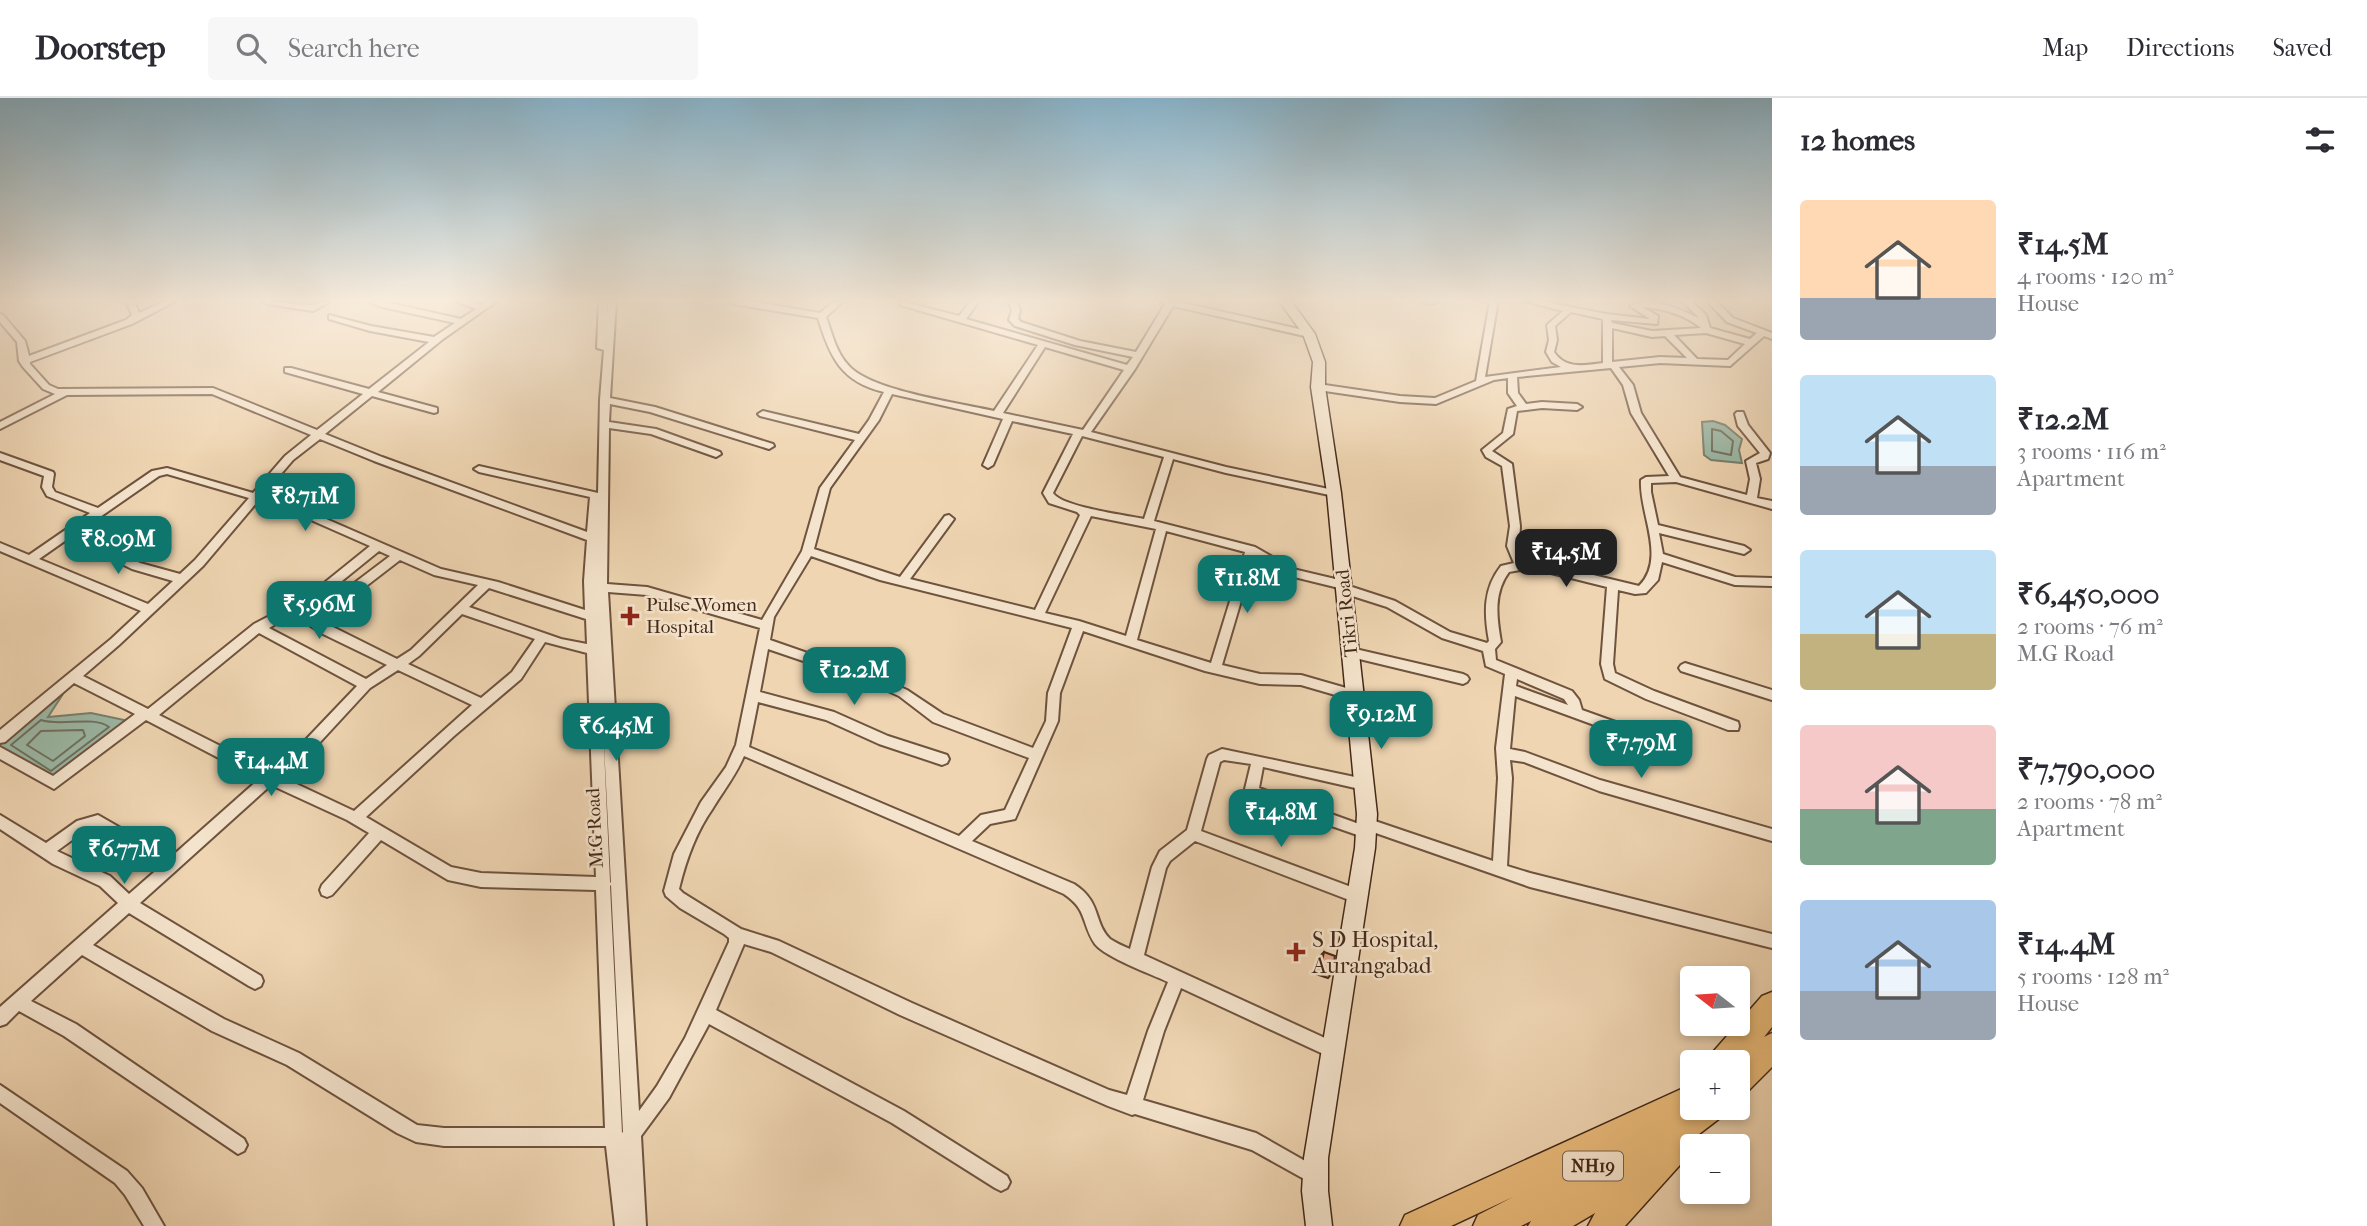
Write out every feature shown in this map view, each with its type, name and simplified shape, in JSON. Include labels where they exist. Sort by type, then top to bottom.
[{"type":"highway","points":[[1734,1050],[1772,1006]]},
{"type":"highway","points":[[1750,1069],[1772,1047]]},
{"type":"highway","points":[[1416,1226],[1680,1113]]},
{"type":"highway","name":"NH19","points":[[1489,1226],[1552,1193],[1680,1116]]},
{"type":"highway","name":"NH19","points":[[1544,1226],[1596,1195],[1682,1120]]},
{"type":"highway","points":[[1604,1226],[1687,1120]]},
{"type":"street","points":[[23,354],[24,361],[46,387],[63,394],[213,391],[318,434],[592,538]]},
{"type":"street","points":[[24,361],[43,354]]},
{"type":"street","points":[[0,738],[74,677],[183,579],[280,467],[418,354]]},
{"type":"street","name":"M.G Road","points":[[602,354],[598,586],[624,1226]]},
{"type":"street","name":"M.G Road","points":[[608,354],[605,424],[594,495],[592,538],[598,586],[592,617],[593,650],[604,884],[622,1137],[637,1226]]},
{"type":"street","points":[[835,354],[845,370],[865,383],[889,391],[1009,416],[1334,493]]},
{"type":"street","points":[[997,414],[1036,354]]},
{"type":"street","points":[[1074,354],[1130,369]]},
{"type":"street","points":[[1131,354],[1138,355],[1082,433],[1048,494],[1053,501],[1086,512],[1162,526],[1251,550],[1290,572],[1391,604],[1446,635],[1489,648]]},
{"type":"street","name":"Tikri Road","points":[[1315,354],[1334,493],[1356,696],[1366,828],[1315,1175],[1319,1226]]},
{"type":"street","points":[[1480,380],[1485,354]]},
{"type":"street","points":[[1551,354],[1555,360],[1573,370]]},
{"type":"street","points":[[1606,354],[1610,365],[1628,385],[1636,413],[1676,479]]},
{"type":"street","points":[[1688,354],[1693,359]]},
{"type":"street","points":[[1318,387],[1401,399],[1436,401],[1480,380],[1512,375],[1693,359],[1730,363],[1742,354]]},
{"type":"street","points":[[288,370],[434,410]]},
{"type":"street","points":[[1512,375],[1513,394],[1522,406]]},
{"type":"street","points":[[889,391],[862,438],[825,488],[808,551],[765,625],[755,696],[741,750],[684,849],[671,891],[678,899],[737,935],[774,946],[906,1009],[1132,1107],[1229,1132],[1256,1142],[1315,1175]]},
{"type":"street","points":[[0,425],[63,394]]},
{"type":"street","points":[[605,400],[652,409],[769,446]]},
{"type":"street","points":[[1520,564],[1513,546],[1515,526],[1507,464],[1490,455],[1487,450],[1508,434],[1511,411],[1522,406],[1577,407]]},
{"type":"street","points":[[764,414],[862,438]]},
{"type":"street","points":[[1740,414],[1743,425],[1765,453],[1764,457],[1751,461],[1755,479],[1752,499]]},
{"type":"street","points":[[988,465],[1009,416]]},
{"type":"street","points":[[605,424],[653,431],[716,454]]},
{"type":"street","points":[[0,456],[49,474],[47,487],[51,494],[100,513]]},
{"type":"street","points":[[1148,523],[1169,456]]},
{"type":"street","points":[[480,470],[594,495]]},
{"type":"street","points":[[30,560],[162,471],[253,499],[290,507],[439,572],[487,583],[592,617]]},
{"type":"street","points":[[1576,713],[1573,699],[1568,695],[1490,663],[1489,648],[1495,642],[1490,611],[1498,578],[1504,569],[1520,564],[1541,565],[1635,590],[1646,588],[1653,578],[1656,555],[1655,528],[1646,480],[1676,479],[1772,505]]},
{"type":"street","points":[[1038,616],[1086,512]]},
{"type":"street","points":[[903,581],[948,519]]},
{"type":"street","points":[[1130,642],[1147,593],[1148,567],[1162,526]]},
{"type":"street","points":[[1655,528],[1744,550]]},
{"type":"street","points":[[69,534],[136,566],[183,579]]},
{"type":"street","points":[[0,752],[54,783],[147,715],[258,628],[295,609],[379,545]]},
{"type":"street","points":[[0,547],[150,610]]},
{"type":"street","points":[[1215,668],[1251,550]]},
{"type":"street","points":[[808,551],[903,581],[1079,625],[1215,668],[1260,679],[1301,680],[1356,696]]},
{"type":"street","points":[[313,621],[400,554]]},
{"type":"street","points":[[1656,555],[1735,581],[1772,582]]},
{"type":"street","points":[[0,1018],[272,779],[366,685],[415,653],[487,583]]},
{"type":"street","points":[[1614,584],[1607,664],[1609,676],[1667,702],[1733,726]]},
{"type":"street","points":[[598,586],[647,591],[765,625]]},
{"type":"street","points":[[295,609],[396,665],[484,705]]},
{"type":"street","points":[[461,609],[593,650]]},
{"type":"street","points":[[961,843],[986,819],[1010,815],[1052,721],[1054,694],[1079,625]]},
{"type":"street","points":[[258,628],[366,685]]},
{"type":"street","points":[[355,818],[522,671],[542,636]]},
{"type":"street","points":[[762,642],[881,683],[903,693],[939,718],[1037,755]]},
{"type":"street","points":[[1351,653],[1463,679]]},
{"type":"street","points":[[1685,668],[1772,695]]},
{"type":"street","points":[[1500,871],[1504,753],[1511,673]]},
{"type":"street","points":[[74,677],[272,779],[355,818],[438,869],[481,880],[604,884]]},
{"type":"street","points":[[1511,690],[1619,729]]},
{"type":"street","points":[[755,696],[829,716],[884,740],[942,759]]},
{"type":"street","points":[[741,750],[1079,894],[1091,912],[1101,940],[1332,1050]]},
{"type":"street","points":[[1504,753],[1525,757],[1598,785],[1772,835]]},
{"type":"street","points":[[1135,958],[1159,867],[1165,856],[1193,834],[1214,759],[1222,754],[1364,784]]},
{"type":"street","points":[[1258,761],[1251,789],[1256,794],[1500,871],[1772,941]]},
{"type":"street","points":[[0,821],[46,851],[105,881],[130,905],[255,981]]},
{"type":"street","points":[[46,851],[82,825],[98,821],[173,866]]},
{"type":"street","points":[[327,890],[379,832]]},
{"type":"street","points":[[1193,834],[1357,896]]},
{"type":"street","points":[[82,947],[218,1025],[293,1059],[416,1133],[444,1137],[622,1137],[654,1109],[731,957],[737,935]]},
{"type":"street","points":[[1132,1107],[1156,1031],[1177,978]]},
{"type":"street","points":[[18,1002],[71,1030],[238,1145]]},
{"type":"street","points":[[704,1012],[898,1117],[1001,1182]]},
{"type":"street","points":[[0,1093],[121,1177],[136,1194],[141,1210],[155,1226]]},
{"type":"water","points":[[1713,421],[1725,425],[1742,439],[1739,450],[1742,463],[1711,460],[1704,455],[1702,422]]},
{"type":"water","points":[[63,694],[48,717],[91,713],[129,721],[50,779],[0,748],[0,743]]},
{"type":"building","points":[[1324,952],[1335,956],[1332,973],[1320,969]]},
{"type":"place","name":"Pulse Women Hospital","points":[[630,616]]},
{"type":"place","name":"S D Hospital, Aurangabad","points":[[1296,952]]}]
